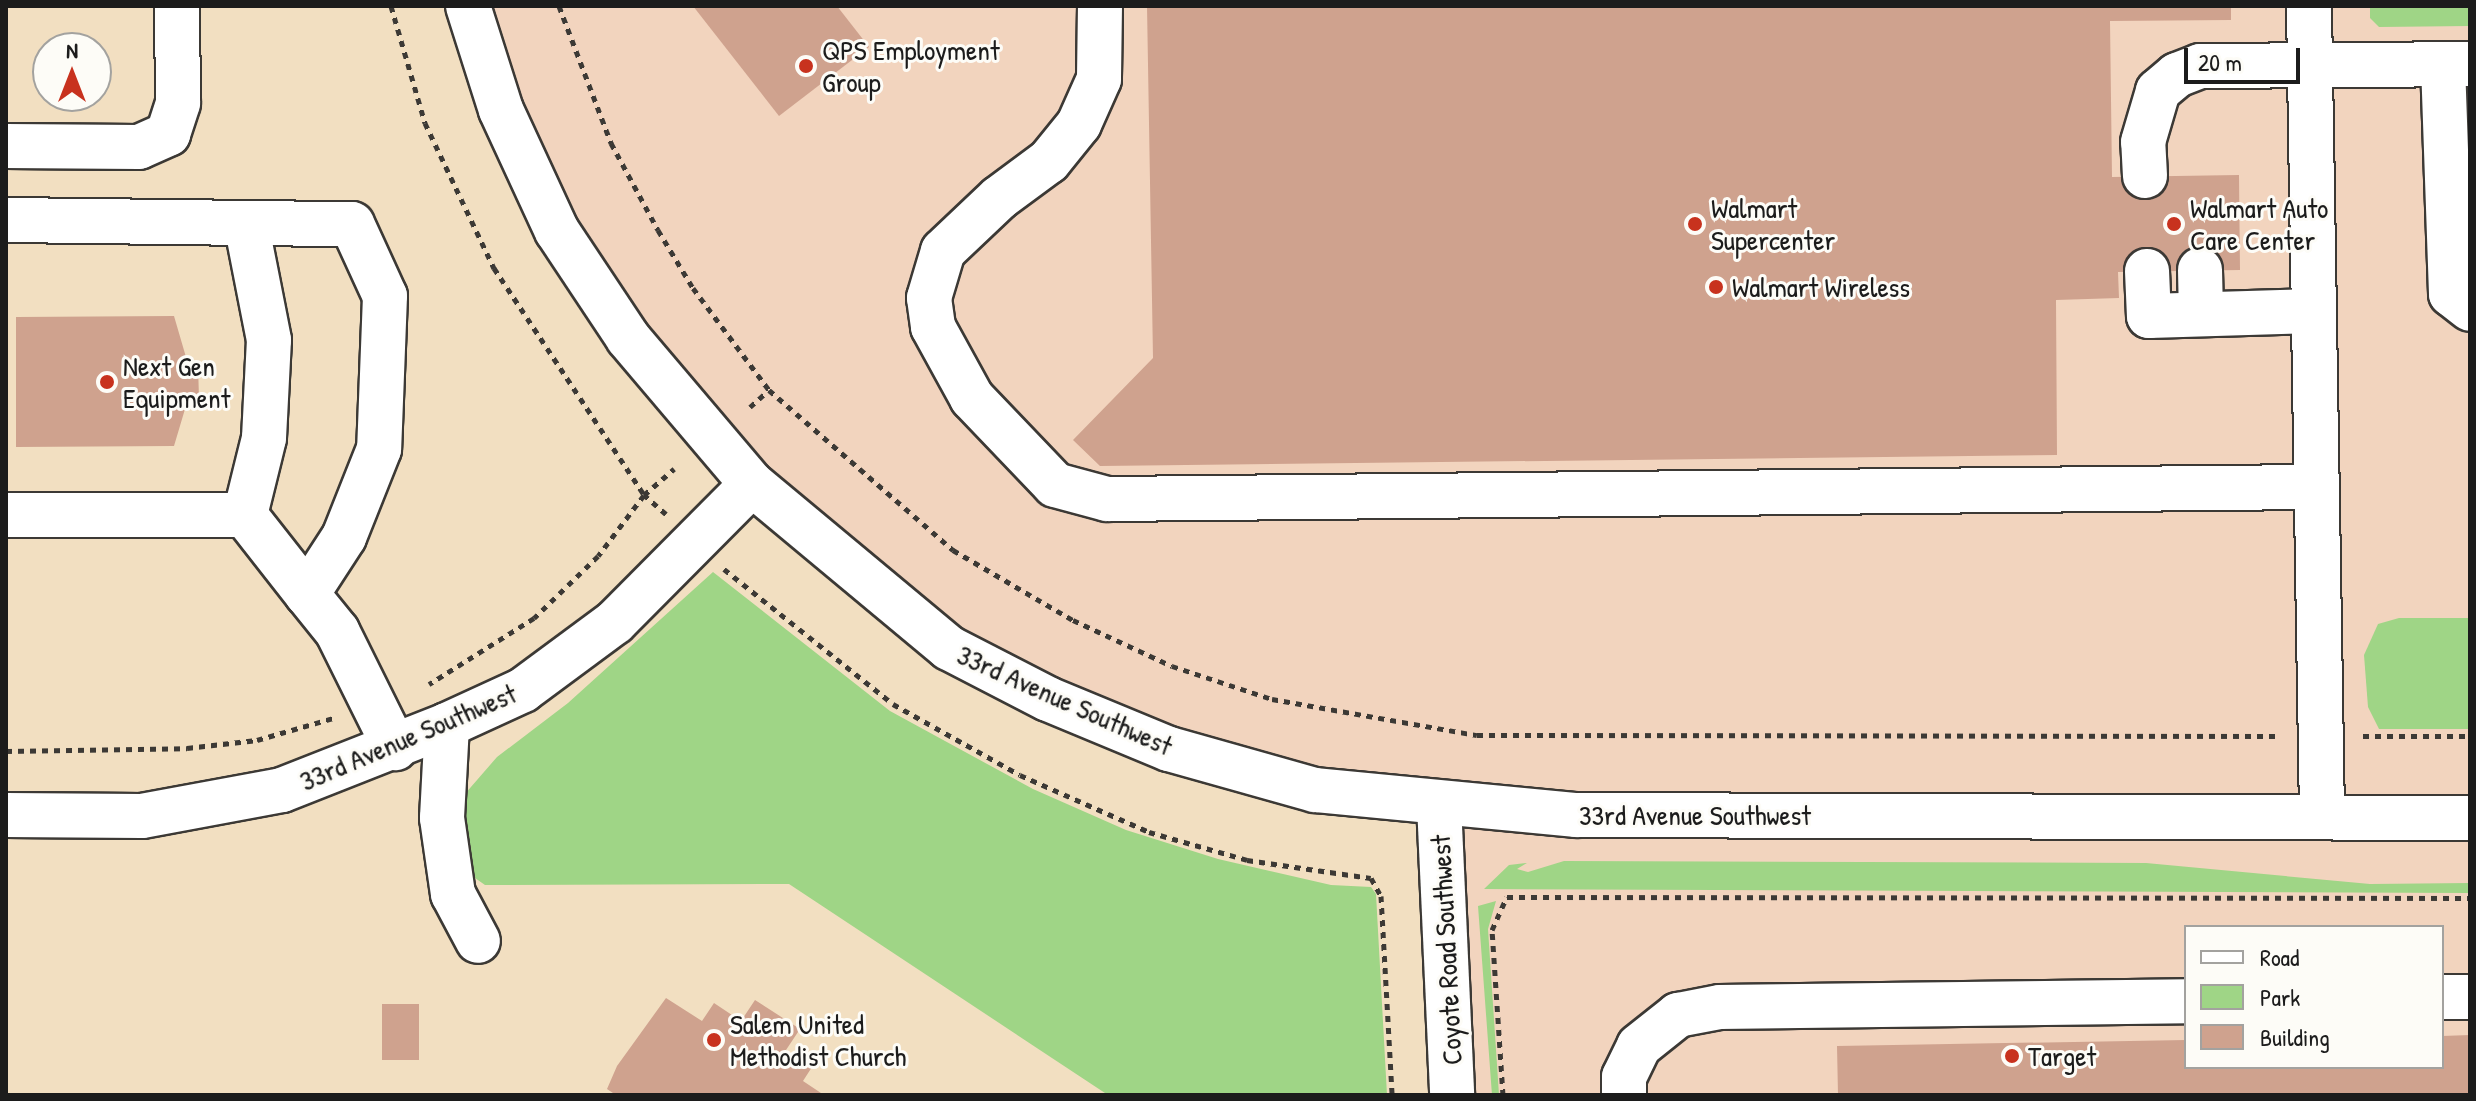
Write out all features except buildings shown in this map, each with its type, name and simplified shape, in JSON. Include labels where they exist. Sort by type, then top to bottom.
[{"type":"street","points":[[6,146],[139,147],[168,134],[178,103],[177,6]]},
{"type":"street","points":[[468,6],[501,110],[557,231],[628,338],[752,484]]},
{"type":"street","points":[[1100,6],[1099,79],[1079,124],[1049,161],[999,198],[943,251],[929,298],[933,327],[972,398],[1055,485],[1107,499],[2317,487]]},
{"type":"street","points":[[2309,6],[2322,817]]},
{"type":"street","points":[[2145,176],[2143,142],[2158,91],[2177,75],[2200,66],[2310,62],[2456,64],[2458,172],[2451,294],[2470,309]]},
{"type":"street","points":[[6,220],[352,224],[385,296],[379,449],[344,537],[307,594]]},
{"type":"street","points":[[245,515],[264,438],[269,340],[246,223]]},
{"type":"street","points":[[2200,270],[2201,314]]},
{"type":"street","points":[[2147,271],[2149,316],[2314,311]]},
{"type":"street","name":"33rd Avenue Southwest","points":[[6,815],[142,816],[282,790],[447,725],[523,690],[615,622],[752,484],[949,648],[1048,699],[1169,749],[1315,790],[1576,815],[2470,818]]},
{"type":"street","points":[[6,515],[245,515]]},
{"type":"street","points":[[245,515],[337,631],[395,748]]},
{"type":"street","points":[[447,725],[442,818],[453,894],[478,941]]},
{"type":"street","name":"Coyote Road Southwest","points":[[1439,804],[1452,1095]]},
{"type":"street","points":[[2444,997],[2470,997]]},
{"type":"street","points":[[1624,1095],[1624,1077],[1639,1046],[1678,1015],[1720,1007],[2184,1001]]},
{"type":"path","points":[[391,6],[425,123],[494,268],[644,495],[679,524]]},
{"type":"path","points":[[559,6],[611,143],[658,230],[693,288],[769,390],[953,550],[1102,634],[1172,666],[1272,699],[1477,735],[2470,736]]},
{"type":"path","points":[[750,407],[769,390]]},
{"type":"path","points":[[6,751],[187,748],[243,741],[373,705],[424,687],[534,618],[598,556],[644,495],[674,469]]},
{"type":"path","points":[[724,569],[893,704],[1020,775],[1149,832],[1247,860],[1371,878],[1381,896],[1392,1095]]},
{"type":"path","points":[[1503,1095],[1492,930],[1507,897],[2470,898]]},
{"type":"shaded area","points":[[468,6],[2470,6],[2470,1095],[1452,1095],[1439,805],[1315,790],[949,648],[628,338]]},
{"type":"green space","points":[[2370,6],[2470,6],[2470,26],[2379,27],[2370,18]]},
{"type":"green space","points":[[713,572],[890,711],[1033,789],[1126,830],[1218,859],[1331,885],[1371,887],[1376,894],[1387,1095],[1108,1095],[789,884],[485,885],[475,878],[461,837],[464,795],[497,757],[568,703]]},
{"type":"green space","points":[[2399,618],[2470,618],[2470,729],[2379,729],[2368,707],[2364,655],[2378,624]]},
{"type":"green space","points":[[1564,861],[2146,863],[2370,884],[2470,883],[2470,893],[1484,889],[1509,865],[1527,863],[1517,869],[1528,872]]},
{"type":"green space","points":[[1496,901],[1488,929],[1499,1095],[1492,1095],[1478,906]]},
{"type":"place","name":"QPS Employment Group","points":[[806,66]]},
{"type":"place","name":"Walmart Supercenter","points":[[1695,224]]},
{"type":"place","name":"Walmart Auto Care Center","points":[[2174,224]]},
{"type":"place","name":"Walmart Wireless","points":[[1716,287]]},
{"type":"place","name":"Next Gen Equipment","points":[[107,382]]},
{"type":"place","name":"Salem United Methodist Church","points":[[714,1040]]},
{"type":"place","name":"Target","points":[[2012,1056]]}]
